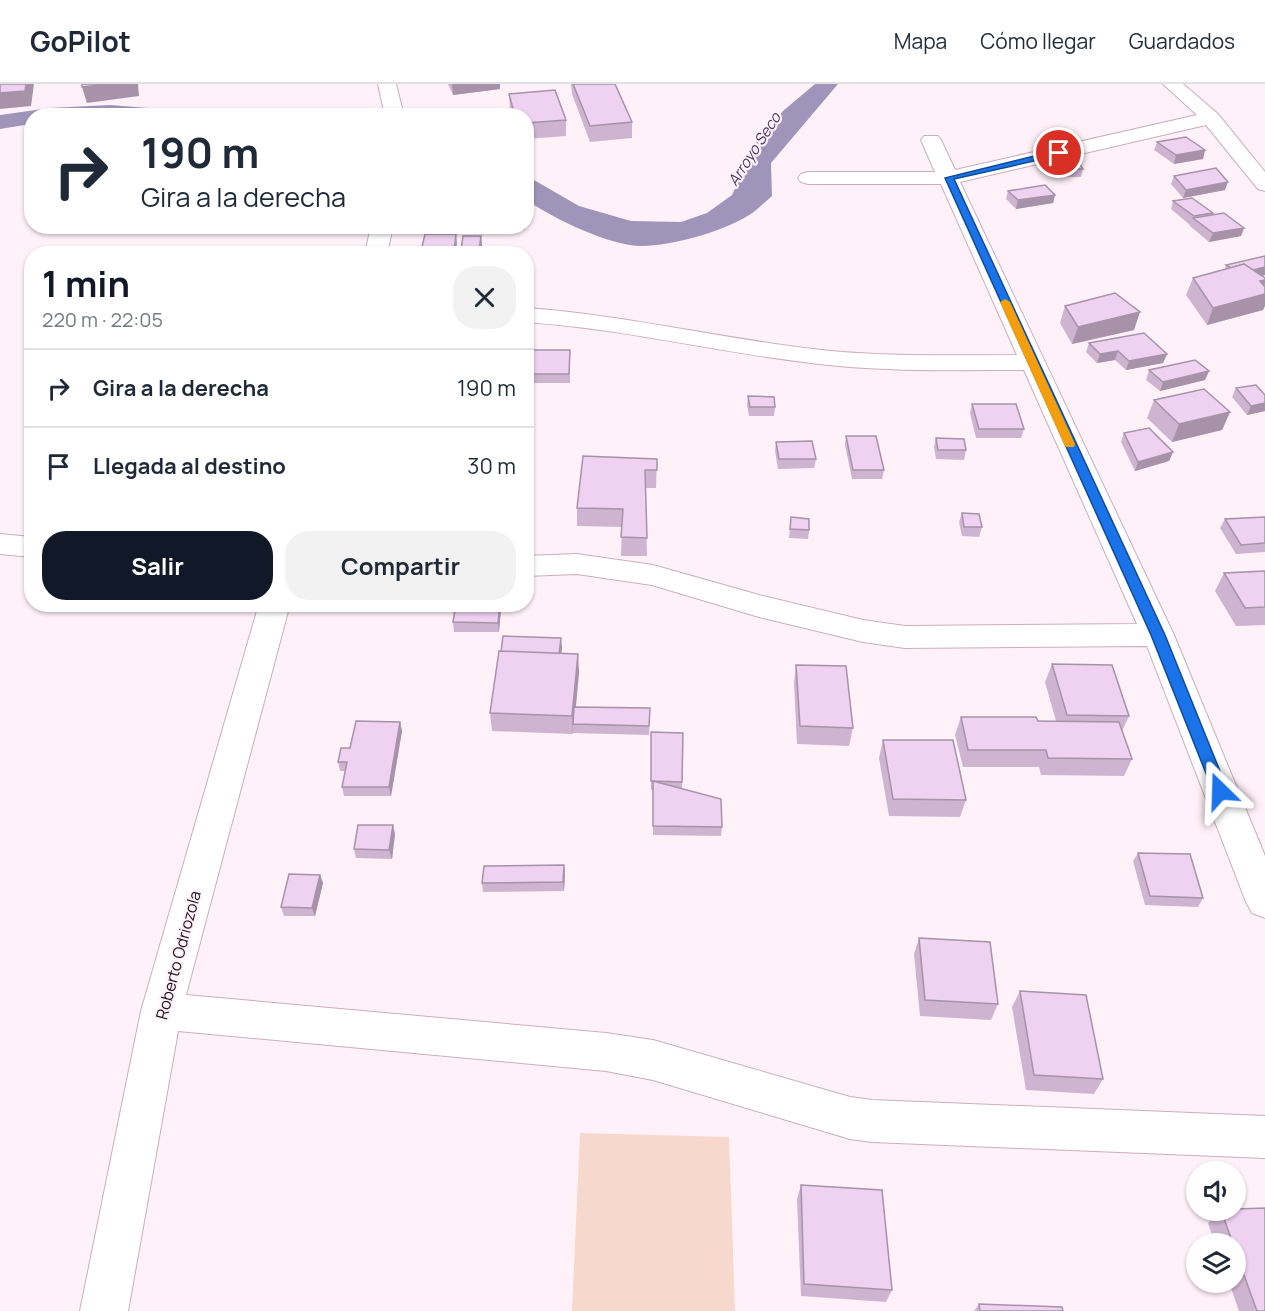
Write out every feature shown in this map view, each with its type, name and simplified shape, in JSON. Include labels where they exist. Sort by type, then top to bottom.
[{"type":"street","points":[[387,84],[394,108]]},
{"type":"street","points":[[1172,84],[1211,118],[1265,185]]},
{"type":"street","points":[[808,178],[949,178],[1211,118]]},
{"type":"street","points":[[931,140],[1158,635],[1265,902]]},
{"type":"street","points":[[534,316],[573,319],[819,357],[885,362],[1032,362]]},
{"type":"street","points":[[0,543],[24,546]]},
{"type":"street","points":[[534,566],[577,564],[653,575],[771,609],[862,631],[905,637],[1158,635]]},
{"type":"street","name":"Roberto Odriozola","points":[[104,1311],[161,1011],[273,612]]},
{"type":"street","points":[[161,1011],[606,1052],[653,1060],[850,1118],[872,1121],[1265,1137]]},
{"type":"shaded area","points":[[580,1133],[729,1137],[735,1311],[572,1311]]},
{"type":"water","name":"Arroyo Seco","points":[[815,84],[838,84],[771,163],[772,196],[744,218],[700,236],[654,245],[628,245],[582,230],[534,204],[534,180],[579,206],[631,221],[681,222],[707,213],[732,195],[756,143],[783,111]]},
{"type":"water","points":[[110,105],[148,108],[50,108]]},
{"type":"water","points":[[24,112],[24,125],[0,129],[0,115]]},
{"type":"building","points":[[0,84],[26,84],[25,91],[0,93]]},
{"type":"building","points":[[82,84],[109,84],[82,87]]},
{"type":"building","points":[[573,84],[615,84],[632,122],[590,126]]},
{"type":"building","points":[[555,90],[566,120],[534,122],[534,108],[513,108],[509,94]]},
{"type":"building","points":[[1186,137],[1205,150],[1176,155],[1157,142]]},
{"type":"building","points":[[1070,149],[1083,169],[1066,169],[1054,152]]},
{"type":"building","points":[[1216,168],[1228,182],[1186,190],[1174,176]]},
{"type":"building","points":[[1045,185],[1055,195],[1018,200],[1008,191]]},
{"type":"building","points":[[1192,198],[1213,213],[1194,216],[1173,201]]},
{"type":"building","points":[[1224,213],[1244,228],[1213,233],[1193,218]]},
{"type":"building","points":[[425,234],[456,234],[454,246],[422,246]]},
{"type":"building","points":[[463,236],[481,236],[480,246],[462,246]]},
{"type":"building","points":[[1265,256],[1265,267],[1253,270],[1244,264],[1231,268],[1226,265]]},
{"type":"building","points":[[1244,264],[1265,278],[1260,281],[1265,287],[1265,294],[1213,308],[1193,278]]},
{"type":"building","points":[[1115,293],[1140,312],[1078,327],[1065,306]]},
{"type":"building","points":[[1144,333],[1167,354],[1129,361],[1118,351],[1100,354],[1089,343]]},
{"type":"building","points":[[534,350],[570,350],[569,374],[534,374]]},
{"type":"building","points":[[1195,360],[1209,371],[1163,382],[1149,370]]},
{"type":"building","points":[[1256,385],[1265,395],[1265,403],[1251,406],[1236,388]]},
{"type":"building","points":[[1204,389],[1230,412],[1179,424],[1154,400]]},
{"type":"building","points":[[748,396],[774,397],[775,407],[750,407]]},
{"type":"building","points":[[972,404],[1016,404],[1024,429],[979,429]]},
{"type":"building","points":[[1149,428],[1173,452],[1138,462],[1124,433]]},
{"type":"building","points":[[846,436],[876,436],[884,470],[853,470]]},
{"type":"building","points":[[936,438],[964,439],[966,450],[938,450]]},
{"type":"building","points":[[812,441],[816,459],[779,459],[776,442]]},
{"type":"building","points":[[583,456],[657,459],[657,470],[645,470],[647,538],[621,537],[623,509],[577,508]]},
{"type":"building","points":[[962,513],[979,514],[982,527],[964,527]]},
{"type":"building","points":[[791,517],[809,519],[809,530],[790,529]]},
{"type":"building","points":[[1265,517],[1265,543],[1241,545],[1225,519]]},
{"type":"building","points":[[1265,571],[1265,607],[1245,608],[1224,573]]},
{"type":"building","points":[[455,612],[499,612],[498,623],[453,622]]},
{"type":"building","points":[[503,636],[561,638],[559,654],[501,652]]},
{"type":"building","points":[[499,651],[578,654],[572,716],[490,713]]},
{"type":"building","points":[[1052,664],[1112,665],[1129,716],[1067,715]]},
{"type":"building","points":[[796,665],[846,666],[853,728],[800,726]]},
{"type":"building","points":[[574,707],[650,708],[649,726],[573,724]]},
{"type":"building","points":[[961,717],[1036,717],[1038,721],[1119,722],[1132,759],[1048,758],[1046,750],[968,750]]},
{"type":"building","points":[[356,721],[400,722],[389,787],[342,787],[347,762],[338,762],[341,748],[350,748]]},
{"type":"building","points":[[651,732],[683,733],[682,782],[651,781]]},
{"type":"building","points":[[883,740],[953,740],[966,800],[893,799]]},
{"type":"building","points":[[653,781],[721,799],[722,827],[653,826]]},
{"type":"building","points":[[358,825],[393,825],[389,850],[354,849]]},
{"type":"building","points":[[1138,853],[1190,854],[1203,898],[1150,896]]},
{"type":"building","points":[[564,865],[563,882],[482,883],[484,866]]},
{"type":"building","points":[[289,874],[320,875],[312,908],[281,907]]},
{"type":"building","points":[[919,938],[990,942],[998,1004],[925,1000]]},
{"type":"building","points":[[1020,991],[1086,995],[1103,1079],[1034,1075]]},
{"type":"building","points":[[801,1185],[882,1190],[892,1290],[804,1284]]},
{"type":"building","points":[[1265,1208],[1265,1311],[1257,1311],[1246,1281],[1246,1233],[1229,1233],[1225,1221],[1246,1221],[1246,1209]]},
{"type":"building","points":[[979,1304],[1062,1307],[1063,1311],[980,1311]]},
{"type":"slow traffic","points":[[1005,302],[1070,444]]},
{"type":"route","points":[[1059,153],[949,178],[1158,635],[1220,791]]}]
